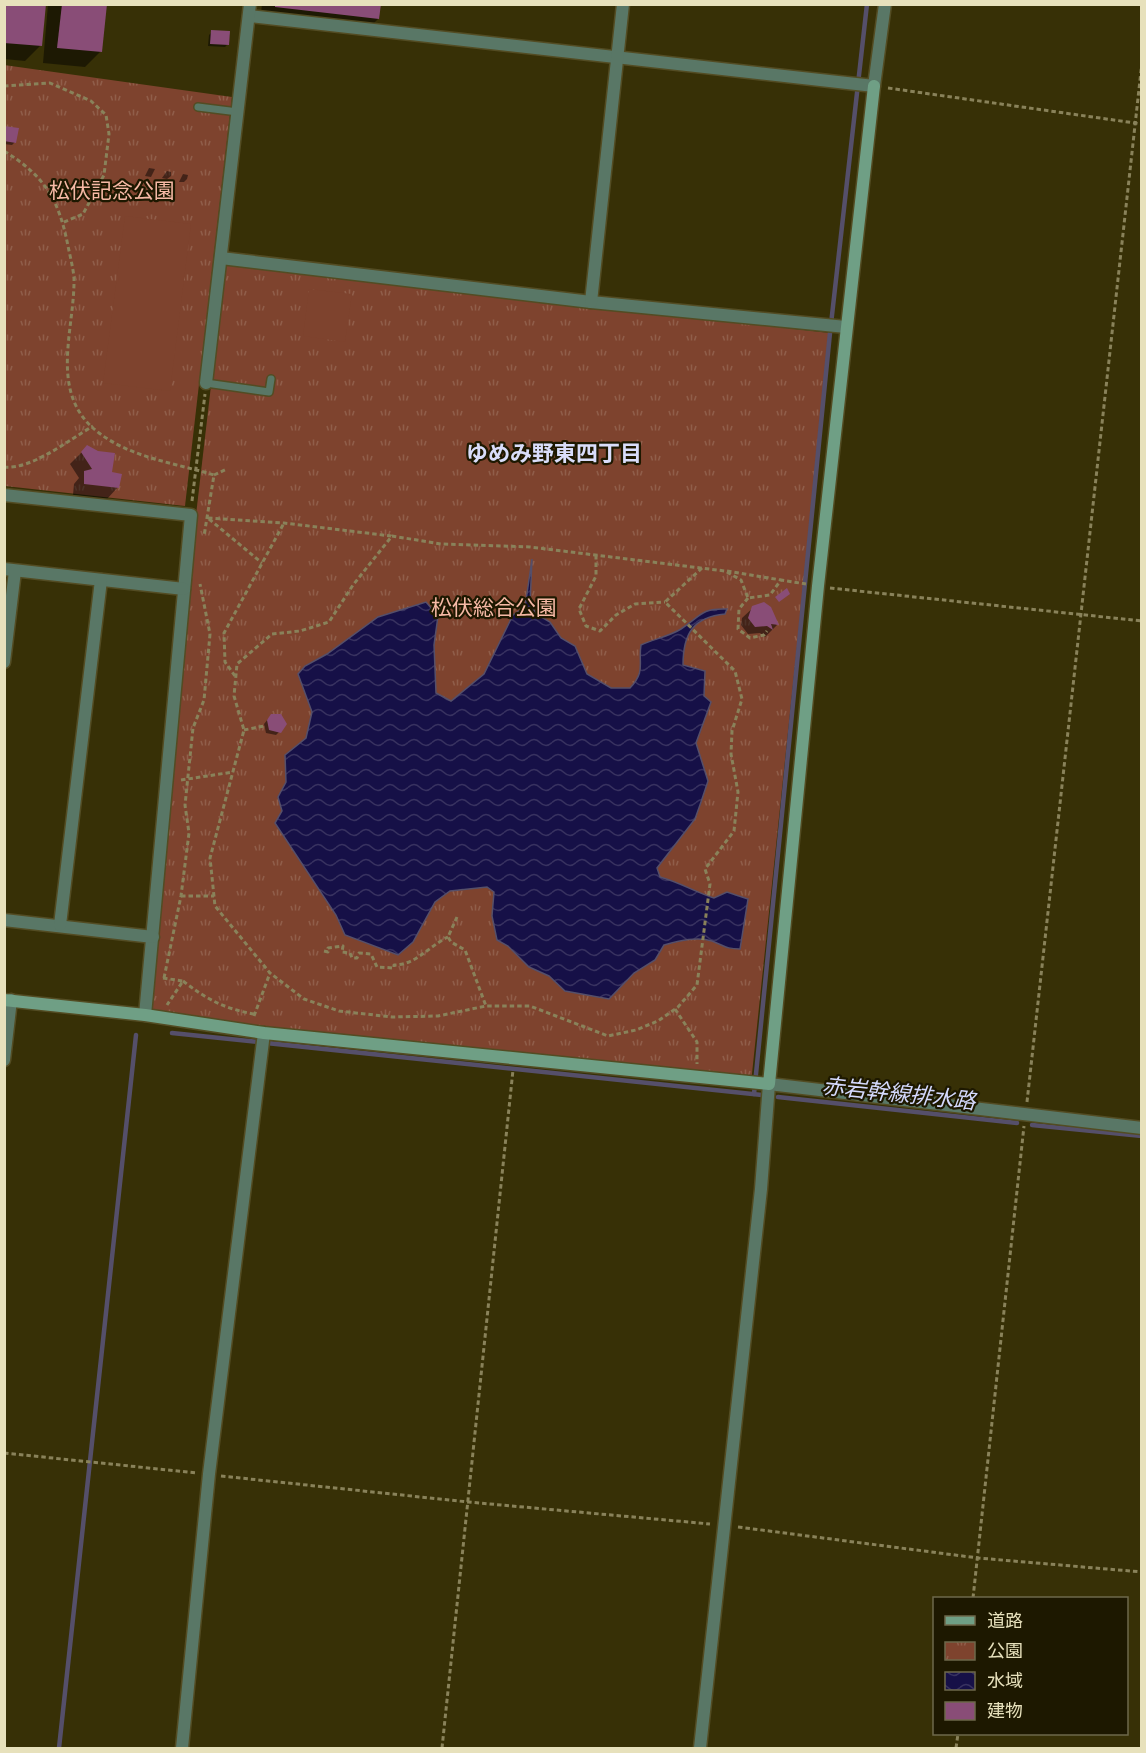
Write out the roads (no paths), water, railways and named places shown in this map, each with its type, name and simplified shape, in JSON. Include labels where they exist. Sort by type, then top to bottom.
[{"type":"street","points":[[591,302],[623,4]]},
{"type":"street","points":[[700,1749],[762,1189],[769,1084],[818,586],[846,327],[885,4]]},
{"type":"street","points":[[206,383],[238,112],[239,69],[250,10],[618,57],[874,86]]},
{"type":"street","points":[[221,258],[591,302],[846,327]]},
{"type":"street","points":[[4,495],[191,515],[149,975],[152,1016]]},
{"type":"street","points":[[4,662],[10,570],[184,589]]},
{"type":"street","points":[[60,926],[101,580]]},
{"type":"street","points":[[4,920],[153,937]]},
{"type":"street","points":[[4,1060],[8,1000],[152,1016],[249,1030],[263,1039],[769,1084],[1142,1128]]},
{"type":"street","points":[[182,1749],[209,1474],[263,1039]]},
{"type":"lane","points":[[198,107],[238,112]]},
{"type":"lane","points":[[206,383],[269,392],[271,379]]},
{"type":"water","points":[[532,559],[530,604],[536,614],[550,622],[561,638],[575,646],[587,674],[611,688],[630,688],[635,682],[640,672],[641,645],[677,631],[706,611],[727,609],[725,614],[698,623],[692,629],[685,644],[683,665],[705,671],[704,696],[711,702],[696,743],[708,781],[695,819],[657,868],[660,877],[714,898],[727,892],[748,899],[740,949],[728,948],[700,939],[664,945],[655,960],[634,973],[609,999],[565,991],[549,976],[529,967],[508,946],[497,940],[492,916],[494,892],[487,887],[450,891],[435,902],[413,942],[398,955],[345,935],[336,915],[275,823],[282,811],[278,797],[286,782],[285,755],[306,738],[312,712],[298,674],[305,666],[327,654],[378,617],[426,602],[438,616],[434,645],[436,693],[451,701],[484,674],[513,615],[525,607]]},
{"type":"waterway","points":[[754,1094],[830,333],[867,4]]},
{"type":"waterway","points":[[172,1033],[762,1095]]},
{"type":"waterway","points":[[59,1748],[136,1035]]},
{"type":"waterway","name":"赤岩幹線排水路","points":[[778,1097],[1017,1123]]},
{"type":"waterway","name":"赤岩幹線排水路","points":[[1032,1125],[1142,1136]]},
{"type":"district","name":"ゆめみ野東四丁目","points":[[554,453]]},
{"type":"park label","name":"松伏記念公園","points":[[112,190]]},
{"type":"park label","name":"松伏総合公園","points":[[494,607]]}]
